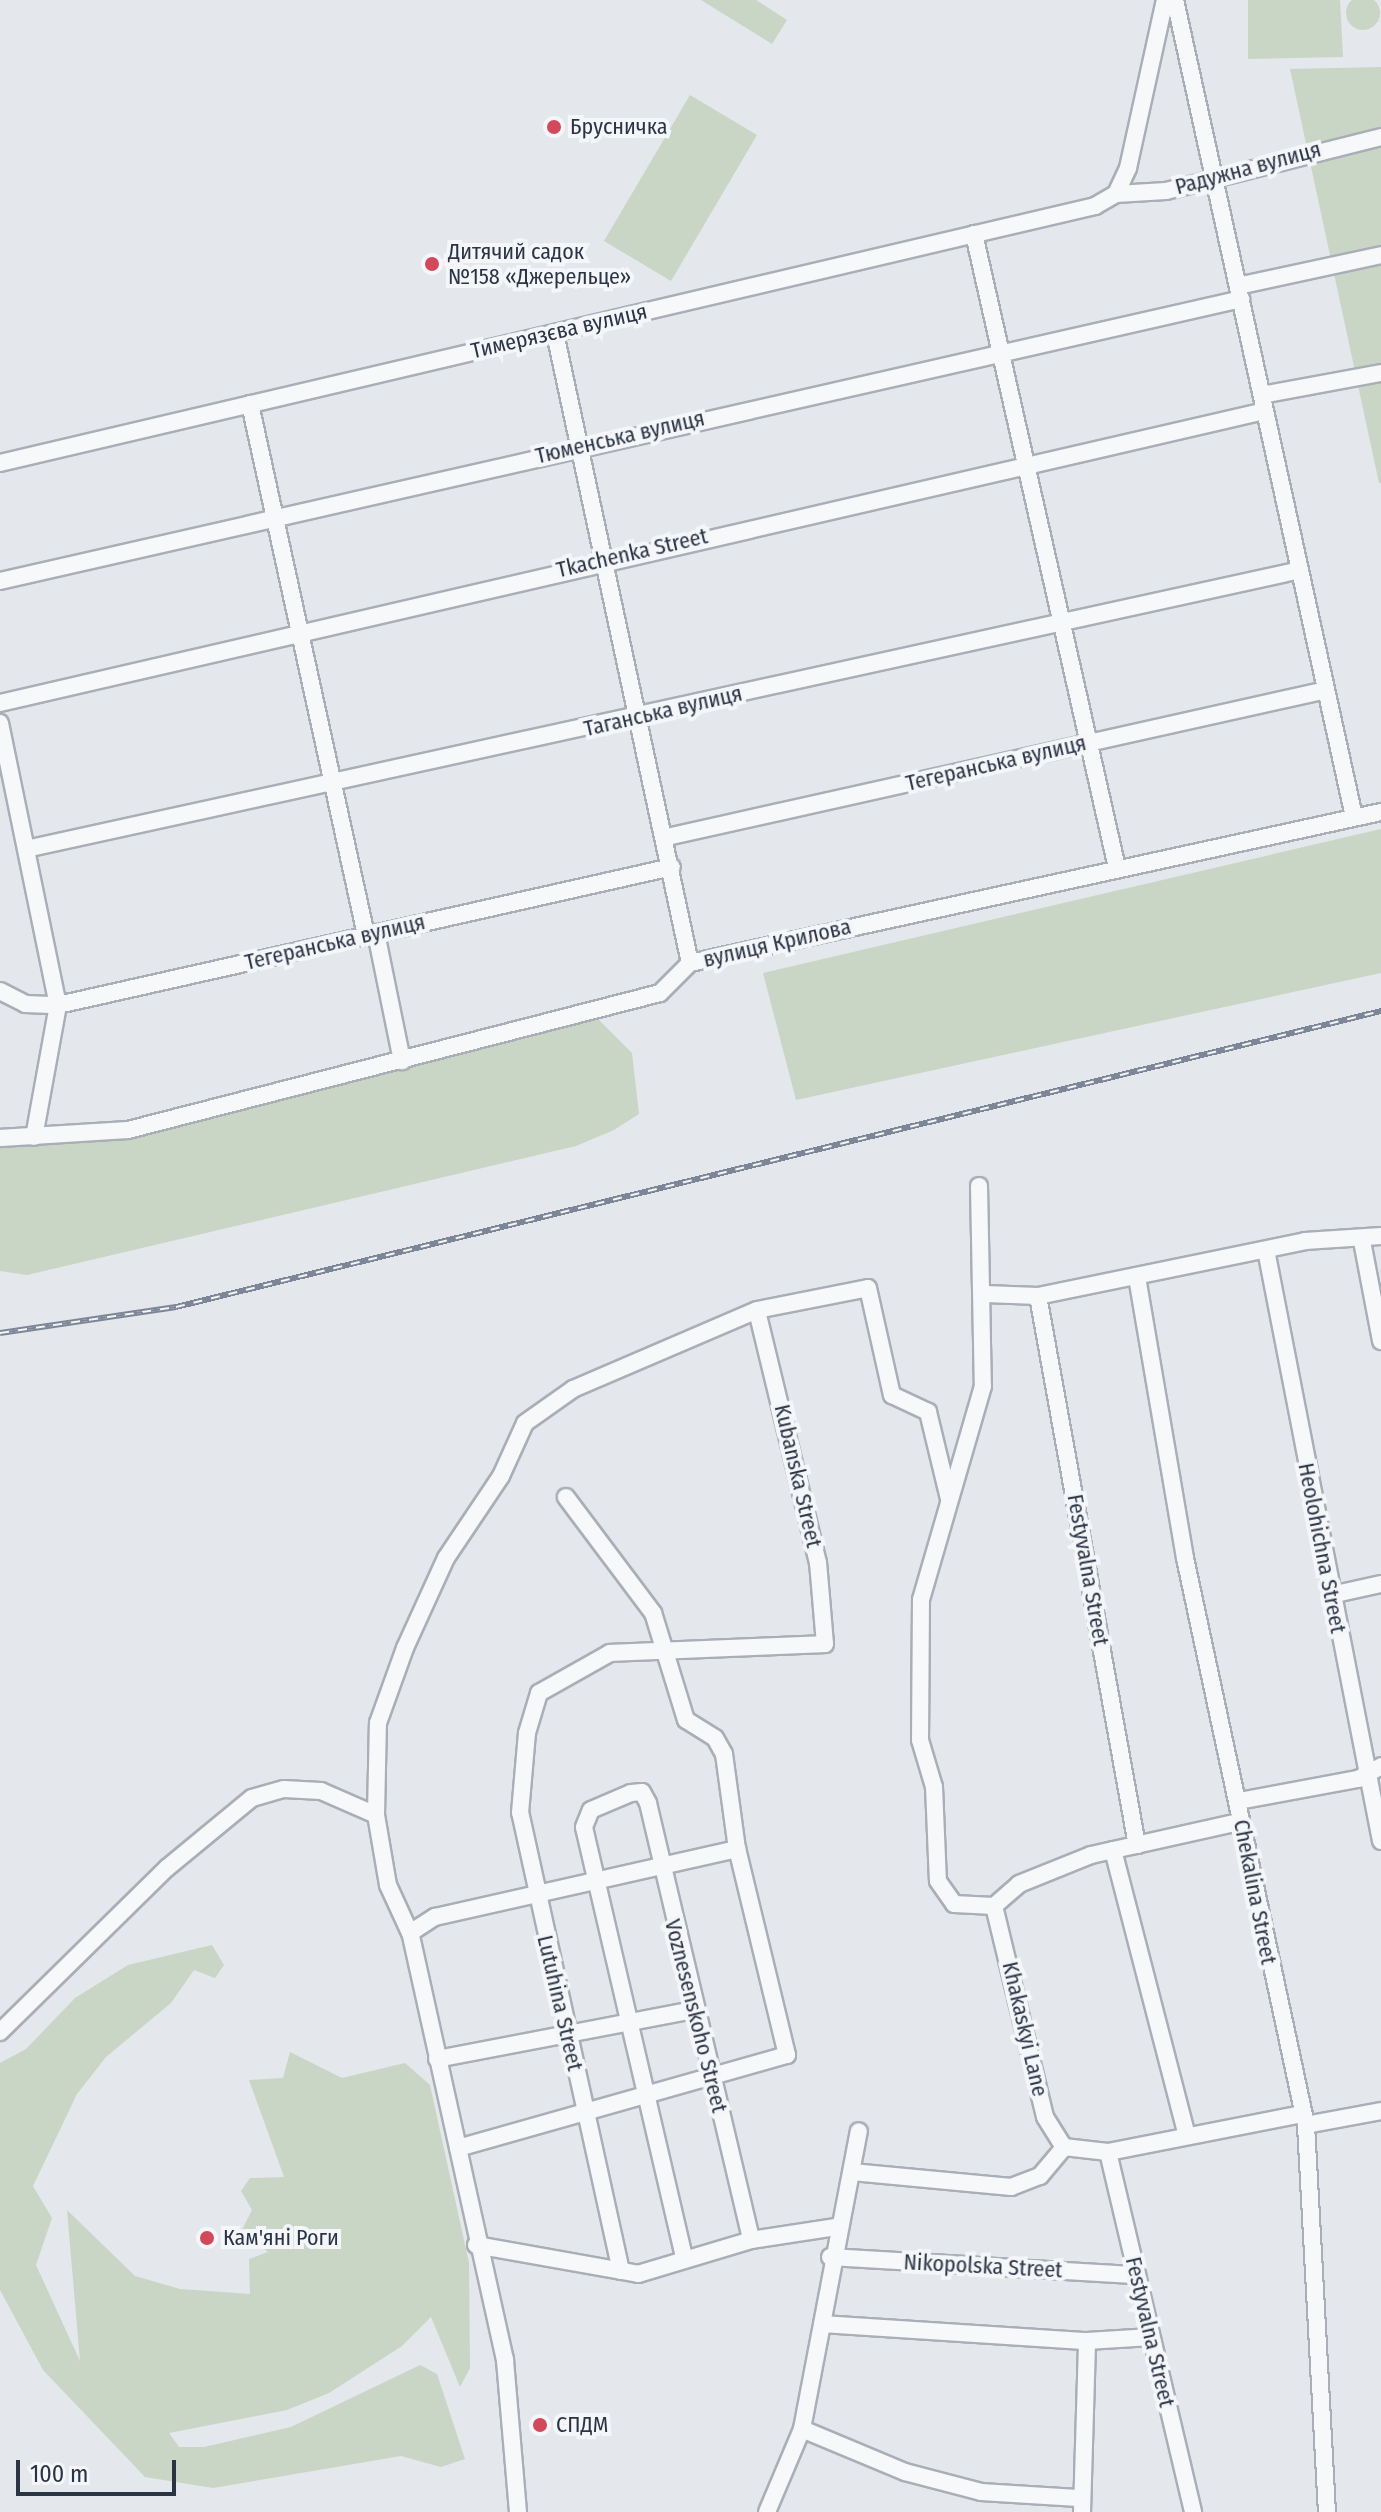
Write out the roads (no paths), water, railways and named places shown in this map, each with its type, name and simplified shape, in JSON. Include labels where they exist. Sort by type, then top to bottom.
[{"type":"street","points":[[1116,194],[1165,0]]},
{"type":"street","points":[[1175,0],[1354,817]]},
{"type":"street","name":"Радужна вулиця","points":[[1116,194],[1139,196],[1381,137]]},
{"type":"street","name":"Тимерязєва вулиця","points":[[0,463],[1095,206],[1116,194]]},
{"type":"street","points":[[974,234],[1027,465],[1057,622],[1117,868]]},
{"type":"street","name":"Тюменська вулиця","points":[[0,581],[578,445],[1002,353],[1381,255]]},
{"type":"street","points":[[555,333],[667,837],[690,963]]},
{"type":"street","name":"Tkachenka Street","points":[[0,703],[603,559],[1027,465],[1381,373]]},
{"type":"street","points":[[250,404],[402,1061]]},
{"type":"street","name":"Таганська вулиця","points":[[26,849],[1300,570]]},
{"type":"street","name":"Тегеранська вулиця","points":[[667,837],[1326,690]]},
{"type":"street","points":[[0,723],[58,1005],[34,1137]]},
{"type":"street","name":"вулиця Крилова","points":[[0,1138],[128,1130],[660,993],[690,963],[1381,812]]},
{"type":"street","name":"Тегеранська вулиця","points":[[0,991],[25,1004],[58,1005],[672,867]]},
{"type":"street","points":[[979,1186],[985,1294],[978,1423],[949,1499],[921,1600],[920,1740],[934,1787],[938,1881],[954,1904],[994,1906],[1019,1884],[1113,1850],[1239,1822]]},
{"type":"street","points":[[985,1294],[1038,1296],[1267,1255],[1305,1241],[1362,1241],[1381,1236]]},
{"type":"street","points":[[1362,1241],[1381,1341]]},
{"type":"street","name":"Heolohichna Street","points":[[1267,1255],[1331,1595],[1374,1769],[1381,1841]]},
{"type":"street","name":"Chekalina Street","points":[[1137,1277],[1185,1558],[1239,1801],[1239,1822],[1304,2120],[1327,2512]]},
{"type":"street","points":[[518,2512],[505,2360],[476,2245],[458,2148],[410,1933],[388,1885],[376,1815],[378,1723],[405,1648],[446,1558],[501,1476],[525,1423],[573,1389],[757,1310],[868,1288],[892,1395],[928,1412],[949,1499]]},
{"type":"street","name":"Festyvalna Street","points":[[1038,1296],[1137,1845]]},
{"type":"street","name":"Kubanska Street","points":[[757,1310],[818,1563],[825,1644]]},
{"type":"street","points":[[458,2148],[787,2055],[737,1849],[724,1754],[682,1712],[667,1651],[653,1613],[566,1497]]},
{"type":"street","points":[[1331,1595],[1381,1584]]},
{"type":"street","name":"Lutuhina Street","points":[[621,2271],[535,1893],[520,1813],[527,1733],[539,1693],[564,1674],[610,1653],[825,1644]]},
{"type":"street","points":[[1239,1801],[1374,1769]]},
{"type":"street","points":[[0,2032],[167,1868],[252,1798],[284,1789],[321,1791],[376,1815]]},
{"type":"street","name":"Voznesenskoho Street","points":[[595,1880],[584,1818],[642,1792],[751,2240]]},
{"type":"street","points":[[410,1933],[435,1917],[737,1849]]},
{"type":"street","points":[[1113,1850],[1187,2136]]},
{"type":"street","points":[[595,1880],[684,2257]]},
{"type":"street","name":"Khakaskyi Lane","points":[[994,1906],[1045,2117],[1064,2147]]},
{"type":"street","points":[[437,2059],[567,2037],[695,2010]]},
{"type":"street","points":[[852,2172],[1011,2187],[1040,2176],[1064,2147],[1108,2152],[1187,2136],[1381,2111]]},
{"type":"street","points":[[767,2512],[802,2429],[822,2324],[830,2257],[859,2131]]},
{"type":"street","name":"Festyvalna Street","points":[[1108,2152],[1193,2512]]},
{"type":"street","points":[[476,2245],[621,2271],[667,2269],[684,2257],[751,2240],[836,2227]]},
{"type":"street","name":"Nikopolska Street","points":[[830,2257],[1137,2275]]},
{"type":"street","points":[[822,2324],[1087,2341],[1151,2337]]},
{"type":"street","points":[[802,2429],[905,2472],[981,2492],[1080,2505],[1087,2341]]},
{"type":"railway","points":[[0,1333],[176,1307],[1381,1011]]},
{"type":"place","name":"Брусничка","points":[[554,127]]},
{"type":"place","name":"Дитячий садок №158 «Джерельце»","points":[[432,264]]},
{"type":"place","name":"Кам'яні Роги","points":[[207,2238]]},
{"type":"place","name":"СПДМ","points":[[540,2425]]}]
